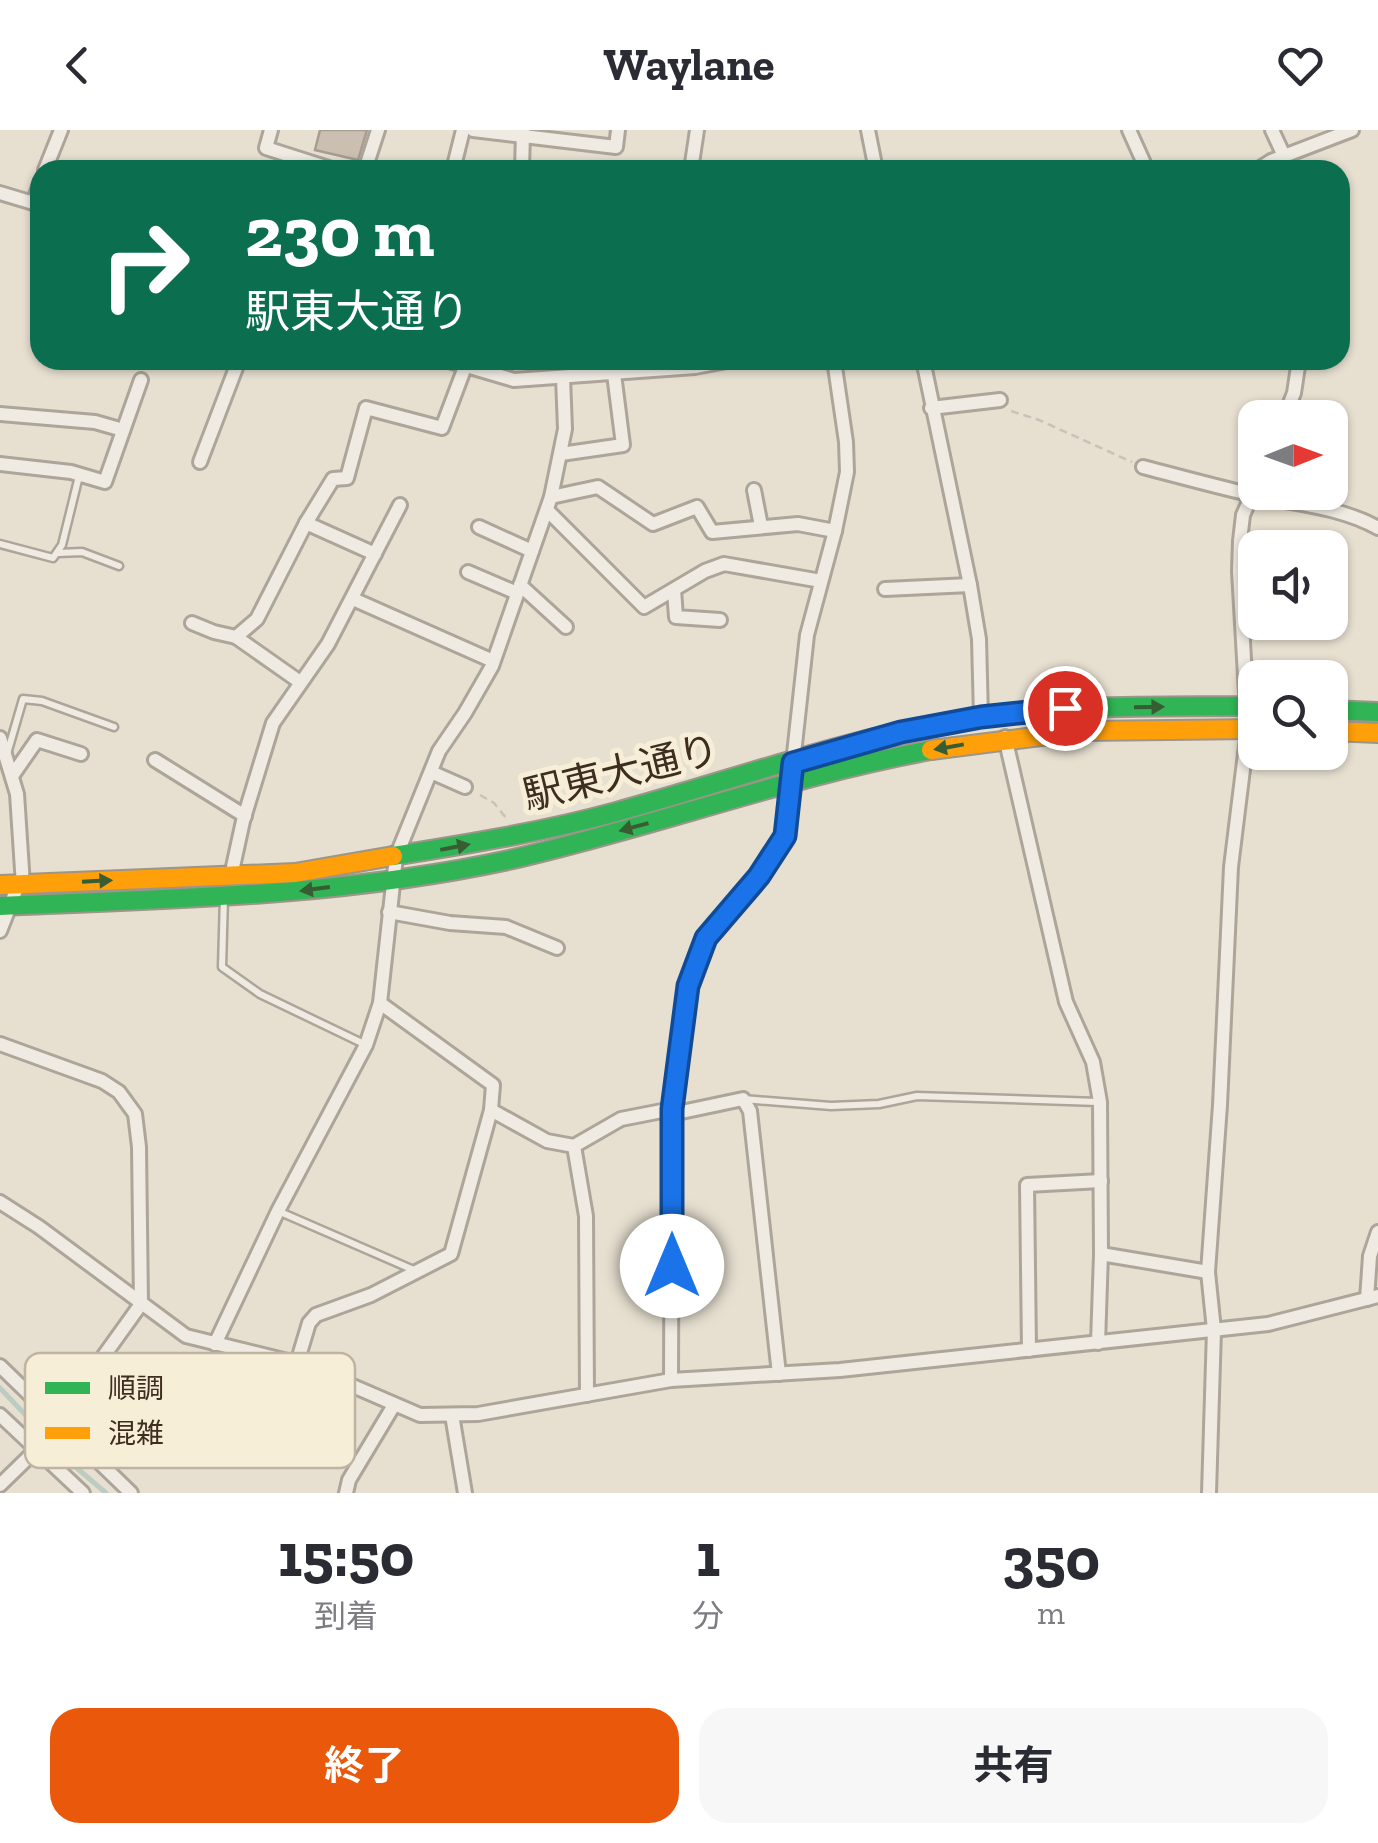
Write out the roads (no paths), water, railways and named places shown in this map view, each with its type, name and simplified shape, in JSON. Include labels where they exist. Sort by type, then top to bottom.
[{"type":"street","points":[[50,160],[61,130]]},
{"type":"street","points":[[271,130],[266,148],[304,160]]},
{"type":"street","points":[[368,160],[378,130]]},
{"type":"street","points":[[455,160],[463,130]]},
{"type":"street","points":[[473,130],[616,147],[618,130]]},
{"type":"street","points":[[692,160],[697,130]]},
{"type":"street","points":[[868,130],[874,160]]},
{"type":"street","points":[[1129,130],[1142,160]]},
{"type":"street","points":[[1272,130],[1284,156]]},
{"type":"street","points":[[1277,160],[1352,130]]},
{"type":"street","points":[[522,160],[523,134]]},
{"type":"street","points":[[0,193],[30,202]]},
{"type":"street","points":[[200,462],[234,370]]},
{"type":"street","points":[[236,637],[257,620],[333,479],[347,478],[366,408],[442,428],[464,370]]},
{"type":"street","points":[[493,370],[514,380],[660,370]]},
{"type":"street","points":[[671,1380],[672,1112],[688,986],[706,938],[759,876],[785,836],[807,635],[847,472],[835,370]]},
{"type":"street","points":[[925,370],[970,584],[979,640],[981,717]]},
{"type":"street","points":[[1291,400],[1297,370]]},
{"type":"street","points":[[562,454],[623,445],[614,374]]},
{"type":"street","points":[[215,1344],[278,1211],[366,1045],[380,1004],[396,857],[440,751],[466,713],[493,661],[549,503],[562,454],[563,377]]},
{"type":"street","points":[[0,464],[80,474],[106,482],[141,380]]},
{"type":"street","points":[[931,408],[1000,400]]},
{"type":"street","points":[[0,414],[95,422],[123,430]]},
{"type":"street","points":[[1143,467],[1238,488]]},
{"type":"street","points":[[549,503],[598,487],[653,524],[697,507],[712,532],[798,524],[835,531]]},
{"type":"street","points":[[754,490],[760,526]]},
{"type":"street","points":[[549,503],[644,607],[724,564],[821,581]]},
{"type":"street","points":[[231,876],[244,816],[273,723],[328,644],[400,505]]},
{"type":"street","points":[[1245,510],[1239,571],[1246,660]]},
{"type":"street","points":[[1328,510],[1378,528]]},
{"type":"street","points":[[306,523],[375,554]]},
{"type":"street","points":[[480,528],[532,551]]},
{"type":"street","points":[[468,572],[518,589],[566,627]]},
{"type":"street","points":[[885,589],[970,584]]},
{"type":"street","points":[[674,590],[676,617],[720,620]]},
{"type":"street","points":[[352,599],[493,661]]},
{"type":"street","points":[[192,623],[236,637],[300,682]]},
{"type":"street","name":"駅東大通り","points":[[14,885],[294,873],[513,836],[901,732],[981,717],[1065,708],[1238,706]]},
{"type":"street","points":[[1348,711],[1378,712]]},
{"type":"street","name":"駅東大通り","points":[[5,906],[295,892],[394,878],[510,859],[906,754],[1006,737],[1136,729],[1238,729]]},
{"type":"street","points":[[1348,732],[1378,733]]},
{"type":"street","points":[[1006,737],[1066,1002],[1094,1062],[1100,1102],[1102,1182],[1098,1343]]},
{"type":"street","points":[[0,738],[17,794],[14,885],[0,930]]},
{"type":"street","points":[[12,776],[37,740],[81,754]]},
{"type":"street","points":[[155,760],[244,816]]},
{"type":"street","points":[[1210,1493],[1214,1330],[1208,1272],[1231,866],[1246,770]]},
{"type":"street","points":[[431,772],[465,787]]},
{"type":"street","points":[[389,912],[450,923],[506,927],[557,948]]},
{"type":"street","points":[[300,1353],[309,1323],[316,1315],[371,1294],[451,1254],[491,1110],[493,1085],[380,1004]]},
{"type":"street","points":[[0,1044],[102,1082],[119,1092],[135,1114],[141,1304],[106,1353]]},
{"type":"street","points":[[491,1110],[546,1141],[574,1146],[620,1119],[744,1099],[750,1111],[780,1374]]},
{"type":"street","points":[[574,1146],[586,1216],[587,1395]]},
{"type":"street","points":[[1030,1350],[1026,1185],[1102,1182]]},
{"type":"street","points":[[0,1202],[186,1336],[254,1353]]},
{"type":"street","points":[[355,1388],[420,1415],[478,1414],[671,1380],[780,1374],[1268,1324],[1372,1297],[1370,1256],[1378,1232]]},
{"type":"street","points":[[1102,1254],[1208,1272]]},
{"type":"street","points":[[0,1366],[25,1389]]},
{"type":"street","points":[[346,1493],[349,1480],[394,1404]]},
{"type":"street","points":[[0,1414],[25,1438]]},
{"type":"street","points":[[452,1414],[466,1493]]},
{"type":"street","points":[[0,1485],[25,1461]]},
{"type":"street","points":[[57,1468],[83,1493]]},
{"type":"street","points":[[106,1468],[131,1493]]},
{"type":"lane","points":[[0,544],[53,558],[62,545],[80,474]]},
{"type":"lane","points":[[56,553],[82,552],[119,566]]},
{"type":"lane","points":[[7,754],[22,699],[42,701],[114,727]]},
{"type":"lane","points":[[224,896],[222,967],[260,994],[366,1045]]},
{"type":"lane","points":[[744,1099],[831,1106],[879,1104],[917,1096],[1100,1102]]},
{"type":"lane","points":[[278,1211],[417,1271]]},
{"type":"waterway","points":[[0,1388],[25,1414]]},
{"type":"waterway","points":[[77,1468],[106,1493]]}]
